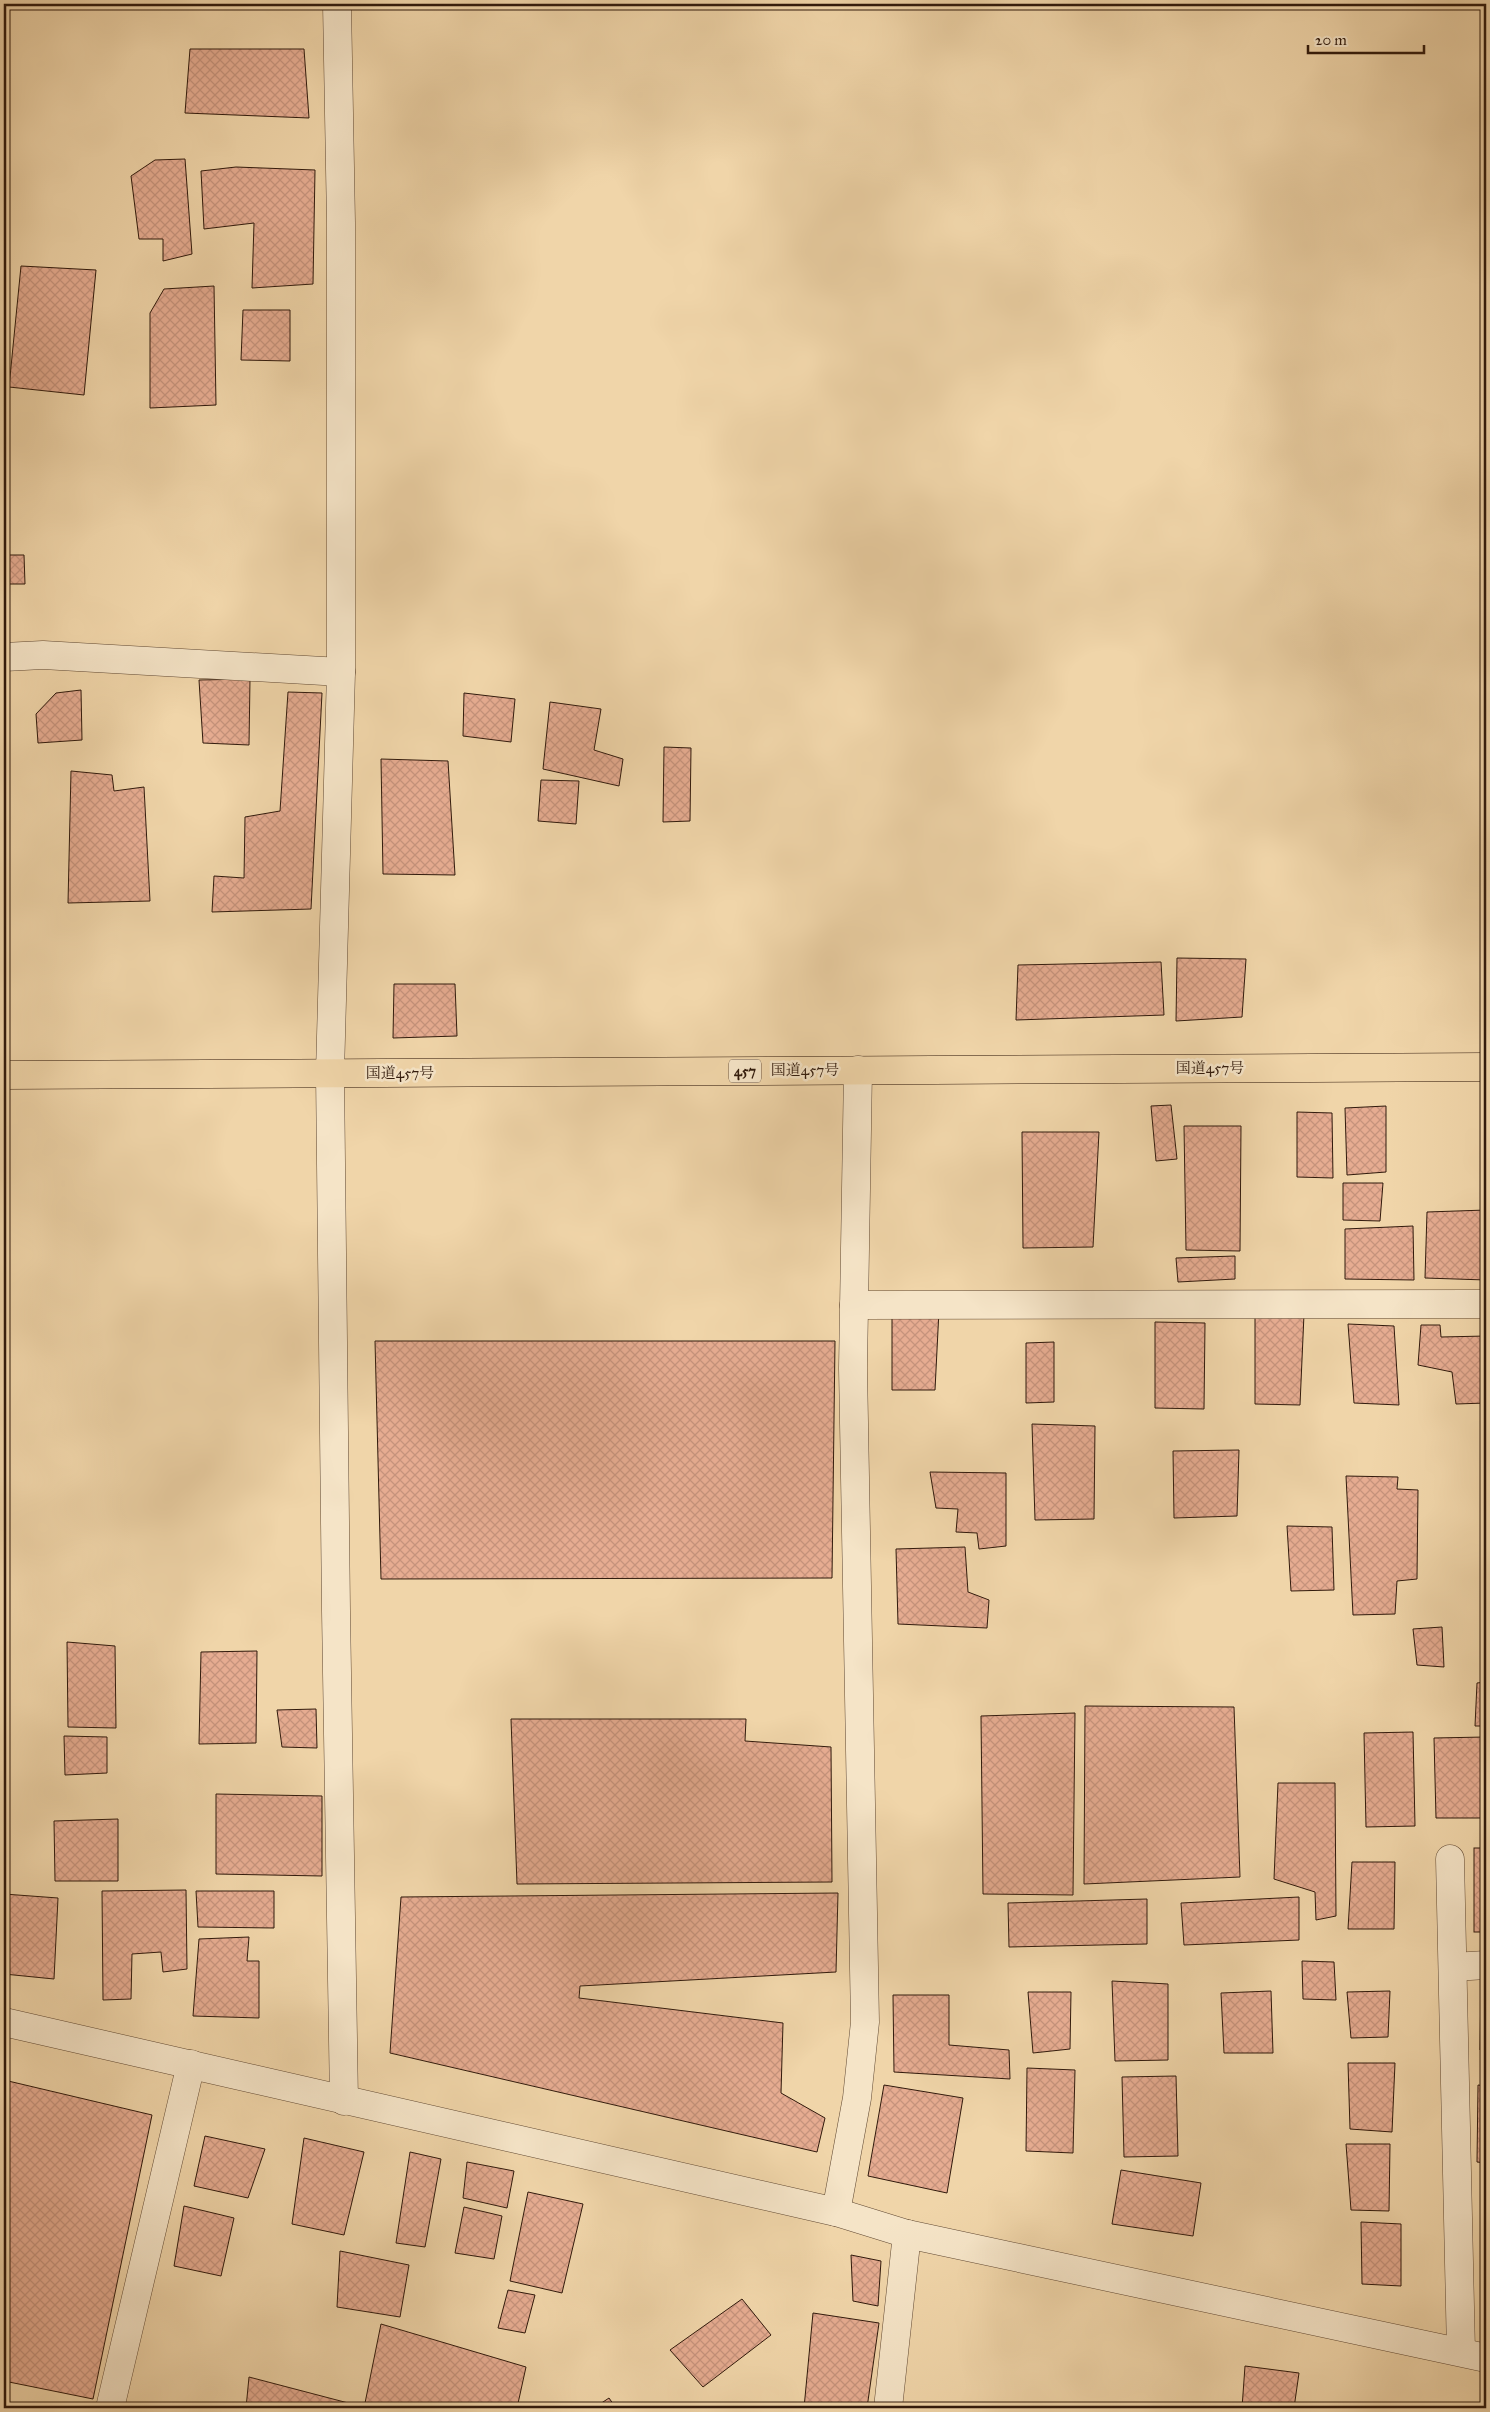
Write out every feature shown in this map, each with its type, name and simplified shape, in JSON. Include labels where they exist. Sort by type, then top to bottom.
[{"type":"highway","name":"国道457号","points":[[4,1075],[1486,1067]]},
{"type":"street","points":[[336,4],[341,223],[341,672],[330,1073],[344,2101]]},
{"type":"street","points":[[4,657],[43,655],[341,672]]},
{"type":"street","points":[[836,2212],[857,2098],[865,2022],[853,1397],[858,1070]]},
{"type":"street","points":[[854,1305],[1486,1304]]},
{"type":"street","points":[[4,2022],[836,2212],[907,2234],[1473,2355],[1453,1967],[1450,1859]]},
{"type":"street","points":[[1453,1967],[1486,1965]]},
{"type":"street","points":[[110,2408],[191,2064]]},
{"type":"street","points":[[888,2408],[907,2234]]},
{"type":"building","points":[[190,49],[304,49],[309,118],[185,113]]},
{"type":"building","points":[[185,159],[192,254],[163,261],[163,239],[139,239],[131,176],[155,160]]},
{"type":"building","points":[[236,167],[315,170],[313,284],[252,288],[254,223],[204,229],[201,171]]},
{"type":"building","points":[[21,266],[96,270],[84,395],[9,387]]},
{"type":"building","points":[[214,286],[216,405],[150,408],[150,313],[164,289]]},
{"type":"building","points":[[243,310],[290,310],[290,361],[241,360]]},
{"type":"building","points":[[4,555],[24,555],[25,584],[4,584]]},
{"type":"building","points":[[250,679],[249,745],[203,743],[199,680]]},
{"type":"building","points":[[81,690],[82,740],[38,743],[36,714],[56,693]]},
{"type":"building","points":[[288,692],[322,693],[311,909],[212,912],[214,876],[244,878],[245,817],[280,811]]},
{"type":"building","points":[[464,693],[515,699],[511,742],[463,736]]},
{"type":"building","points":[[550,702],[601,709],[594,750],[623,759],[619,786],[543,769]]},
{"type":"building","points":[[664,747],[691,748],[690,821],[663,822]]},
{"type":"building","points":[[381,759],[448,761],[455,875],[383,874]]},
{"type":"building","points":[[71,771],[112,775],[114,791],[144,787],[150,901],[68,903]]},
{"type":"building","points":[[541,780],[579,781],[576,824],[538,821]]},
{"type":"building","points":[[1177,958],[1246,959],[1242,1017],[1176,1021]]},
{"type":"building","points":[[1161,962],[1164,1015],[1016,1020],[1018,965]]},
{"type":"building","points":[[394,984],[455,984],[457,1036],[393,1038]]},
{"type":"building","points":[[1171,1105],[1177,1159],[1156,1161],[1151,1106]]},
{"type":"building","points":[[1386,1106],[1386,1172],[1347,1175],[1345,1108]]},
{"type":"building","points":[[1297,1112],[1332,1113],[1333,1178],[1297,1177]]},
{"type":"building","points":[[1184,1126],[1241,1126],[1240,1251],[1186,1250]]},
{"type":"building","points":[[1022,1132],[1099,1132],[1093,1247],[1023,1248]]},
{"type":"building","points":[[1343,1183],[1383,1183],[1380,1221],[1343,1220]]},
{"type":"building","points":[[1486,1210],[1486,1280],[1425,1278],[1427,1212]]},
{"type":"building","points":[[1413,1226],[1414,1280],[1345,1279],[1345,1229]]},
{"type":"building","points":[[1235,1256],[1235,1279],[1178,1282],[1176,1258]]},
{"type":"building","points":[[939,1310],[935,1390],[892,1390],[892,1311]]},
{"type":"building","points":[[1304,1314],[1300,1405],[1255,1404],[1255,1316]]},
{"type":"building","points":[[1155,1322],[1205,1323],[1204,1409],[1155,1408]]},
{"type":"building","points":[[1348,1324],[1394,1326],[1399,1405],[1354,1403]]},
{"type":"building","points":[[1421,1325],[1440,1325],[1441,1337],[1486,1336],[1486,1403],[1456,1404],[1452,1372],[1418,1365]]},
{"type":"building","points":[[375,1341],[835,1341],[832,1578],[381,1579]]},
{"type":"building","points":[[1054,1342],[1054,1402],[1026,1403],[1026,1343]]},
{"type":"building","points":[[1032,1424],[1095,1426],[1094,1519],[1035,1520]]},
{"type":"building","points":[[1239,1450],[1237,1516],[1174,1518],[1173,1451]]},
{"type":"building","points":[[930,1472],[1006,1473],[1006,1546],[979,1549],[977,1533],[956,1532],[958,1509],[936,1508]]},
{"type":"building","points":[[1346,1476],[1398,1477],[1397,1489],[1418,1490],[1417,1579],[1397,1581],[1395,1614],[1353,1615]]},
{"type":"building","points":[[1287,1526],[1332,1527],[1334,1590],[1291,1591]]},
{"type":"building","points":[[965,1547],[968,1592],[989,1600],[987,1628],[898,1624],[896,1549]]},
{"type":"building","points":[[1442,1627],[1444,1667],[1417,1665],[1413,1629]]},
{"type":"building","points":[[67,1642],[115,1646],[116,1728],[68,1727]]},
{"type":"building","points":[[257,1651],[256,1743],[199,1744],[201,1652]]},
{"type":"building","points":[[1486,1682],[1486,1726],[1475,1726],[1477,1683]]},
{"type":"building","points":[[1085,1706],[1234,1707],[1240,1877],[1084,1884]]},
{"type":"building","points":[[316,1709],[317,1748],[282,1747],[277,1710]]},
{"type":"building","points":[[1075,1713],[1073,1895],[983,1894],[981,1716]]},
{"type":"building","points":[[511,1719],[746,1719],[745,1741],[831,1747],[832,1882],[517,1884]]},
{"type":"building","points":[[1413,1732],[1415,1826],[1366,1827],[1364,1733]]},
{"type":"building","points":[[64,1736],[107,1737],[107,1773],[65,1775]]},
{"type":"building","points":[[1485,1737],[1486,1818],[1436,1818],[1434,1738]]},
{"type":"building","points":[[1278,1783],[1335,1783],[1336,1916],[1316,1920],[1315,1892],[1274,1879]]},
{"type":"building","points":[[216,1794],[322,1796],[322,1876],[216,1874]]},
{"type":"building","points":[[118,1819],[118,1881],[55,1881],[54,1821]]},
{"type":"building","points":[[1474,1848],[1486,1848],[1486,1932],[1474,1932]]},
{"type":"building","points":[[1352,1862],[1395,1862],[1394,1929],[1348,1929]]},
{"type":"building","points":[[186,1890],[187,1969],[163,1972],[161,1952],[132,1954],[131,1999],[103,2000],[102,1891]]},
{"type":"building","points":[[196,1891],[274,1891],[274,1928],[198,1927]]},
{"type":"building","points":[[838,1893],[836,1972],[580,1986],[579,1998],[783,2023],[781,2093],[825,2118],[817,2152],[390,2053],[401,1897]]},
{"type":"building","points":[[4,1894],[58,1898],[54,1979],[4,1974]]},
{"type":"building","points":[[1299,1897],[1299,1940],[1184,1945],[1181,1903]]},
{"type":"building","points":[[1147,1899],[1147,1944],[1009,1947],[1008,1903]]},
{"type":"building","points":[[249,1937],[247,1961],[259,1961],[259,2018],[193,2016],[199,1939]]},
{"type":"building","points":[[1302,1961],[1334,1962],[1336,2000],[1303,1999]]},
{"type":"building","points":[[1112,1981],[1168,1984],[1168,2060],[1115,2061]]},
{"type":"building","points":[[1481,1983],[1486,1984],[1486,2050],[1480,2050]]},
{"type":"building","points":[[1271,1991],[1273,2053],[1224,2053],[1221,1993]]},
{"type":"building","points":[[1390,1991],[1388,2037],[1351,2038],[1347,1992]]},
{"type":"building","points":[[1028,1992],[1071,1992],[1070,2049],[1033,2053]]},
{"type":"building","points":[[893,1995],[949,1995],[949,2045],[1009,2050],[1010,2079],[894,2072]]},
{"type":"building","points":[[1348,2063],[1395,2063],[1392,2132],[1350,2129]]},
{"type":"building","points":[[1027,2068],[1075,2070],[1073,2153],[1026,2151]]},
{"type":"building","points":[[1176,2076],[1178,2156],[1124,2157],[1122,2077]]},
{"type":"building","points":[[4,2080],[152,2115],[93,2399],[4,2381]]},
{"type":"building","points":[[884,2085],[963,2098],[947,2193],[868,2176]]},
{"type":"building","points":[[1478,2085],[1486,2086],[1486,2163],[1477,2162]]},
{"type":"building","points":[[205,2136],[265,2149],[248,2198],[194,2186]]},
{"type":"building","points":[[304,2138],[364,2152],[344,2235],[292,2224]]},
{"type":"building","points":[[1346,2144],[1390,2144],[1389,2211],[1351,2210]]},
{"type":"building","points":[[410,2152],[441,2159],[425,2247],[396,2243]]},
{"type":"building","points":[[467,2162],[514,2171],[507,2208],[463,2198]]},
{"type":"building","points":[[1121,2170],[1201,2183],[1193,2236],[1112,2224]]},
{"type":"building","points":[[528,2192],[583,2204],[562,2293],[510,2281]]},
{"type":"building","points":[[184,2206],[234,2218],[221,2276],[174,2266]]},
{"type":"building","points":[[464,2207],[502,2216],[494,2259],[455,2253]]},
{"type":"building","points":[[1361,2222],[1401,2224],[1401,2286],[1362,2284]]},
{"type":"building","points":[[1484,2226],[1486,2226],[1486,2300],[1483,2300]]},
{"type":"building","points":[[340,2251],[409,2265],[400,2317],[337,2307]]},
{"type":"building","points":[[851,2255],[881,2261],[878,2306],[853,2301]]},
{"type":"building","points":[[508,2290],[535,2295],[525,2333],[498,2328]]},
{"type":"building","points":[[742,2299],[771,2335],[703,2387],[670,2350]]},
{"type":"building","points":[[813,2313],[879,2323],[867,2408],[804,2408]]},
{"type":"building","points":[[381,2324],[526,2367],[517,2408],[364,2408]]},
{"type":"building","points":[[1245,2366],[1299,2373],[1294,2408],[1242,2408]]},
{"type":"building","points":[[249,2377],[352,2404],[351,2408],[246,2408]]},
{"type":"building","points":[[609,2398],[616,2408],[594,2408]]}]
